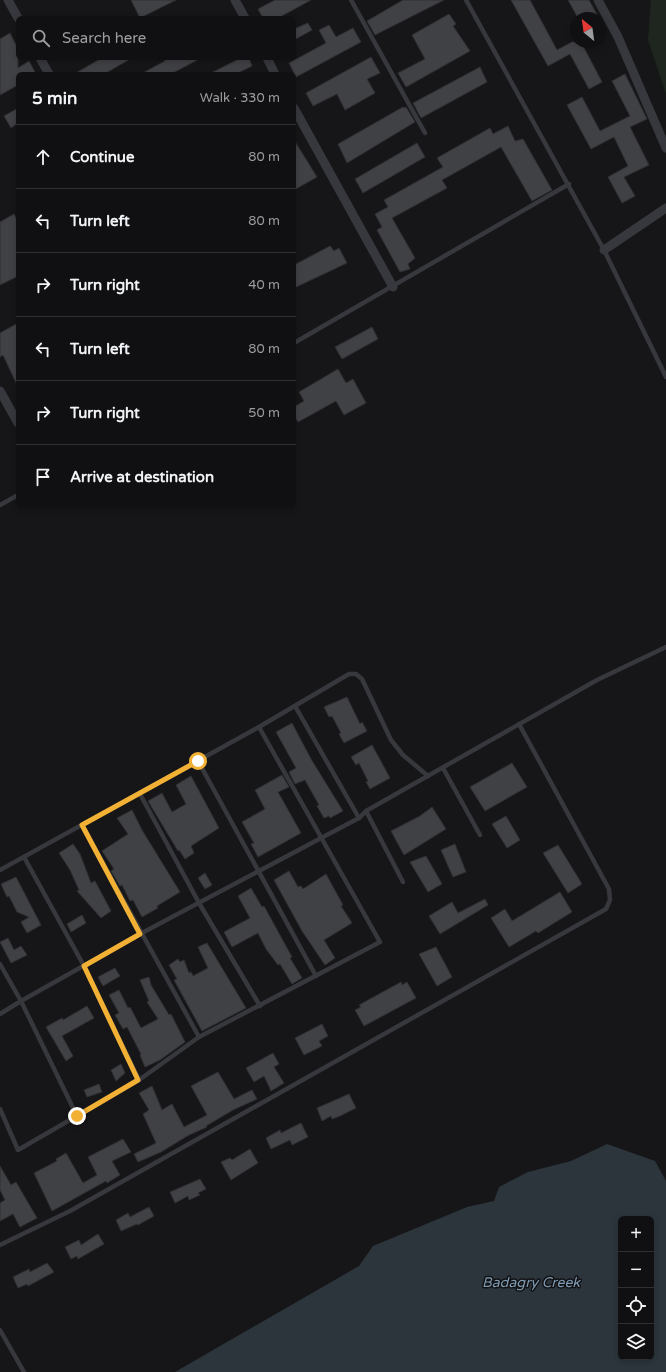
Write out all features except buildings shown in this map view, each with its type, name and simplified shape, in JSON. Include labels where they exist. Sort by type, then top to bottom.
[{"type":"street","points":[[8,0],[17,16]]},
{"type":"street","points":[[235,0],[244,16]]},
{"type":"street","points":[[598,0],[618,37],[666,148]]},
{"type":"street","points":[[41,60],[48,72]]},
{"type":"street","points":[[268,60],[274,72]]},
{"type":"street","points":[[296,112],[393,287]]},
{"type":"street","points":[[604,250],[666,208]]},
{"type":"street","points":[[0,391],[16,419]]},
{"type":"lane","points":[[351,0],[425,133]]},
{"type":"lane","points":[[466,0],[569,184],[604,250],[666,377]]},
{"type":"lane","points":[[296,342],[569,184]]},
{"type":"lane","points":[[0,505],[16,496]]},
{"type":"lane","points":[[0,1014],[140,934],[359,818],[366,811],[597,680],[666,647]]},
{"type":"lane","points":[[0,870],[140,794],[349,674],[356,674],[362,679],[391,740],[402,755],[428,776]]},
{"type":"lane","points":[[295,706],[359,818]]},
{"type":"lane","points":[[0,1245],[70,1211],[606,909],[610,900],[609,889],[519,724]]},
{"type":"lane","points":[[0,1109],[18,1150],[138,1080],[199,1037],[380,942],[259,727]]},
{"type":"lane","points":[[198,761],[316,976]]},
{"type":"lane","points":[[442,768],[480,835]]},
{"type":"lane","points":[[140,794],[199,902],[260,1006]]},
{"type":"lane","points":[[366,811],[403,882]]},
{"type":"lane","points":[[82,825],[140,934],[199,1037]]},
{"type":"lane","points":[[24,857],[84,966],[138,1080]]},
{"type":"lane","points":[[0,964],[21,1001],[77,1116]]},
{"type":"lane","points":[[0,1330],[24,1372]]},
{"type":"shaded area","points":[[651,0],[666,0],[666,94],[648,40]]},
{"type":"water","name":"Badagry Creek","points":[[607,1144],[655,1161],[666,1181],[666,1372],[175,1372],[359,1266],[373,1246],[467,1207],[494,1201],[499,1187],[528,1172],[571,1161]]},
{"type":"route","points":[[77,1116],[138,1080],[84,966],[140,934],[82,825],[198,761]]}]
